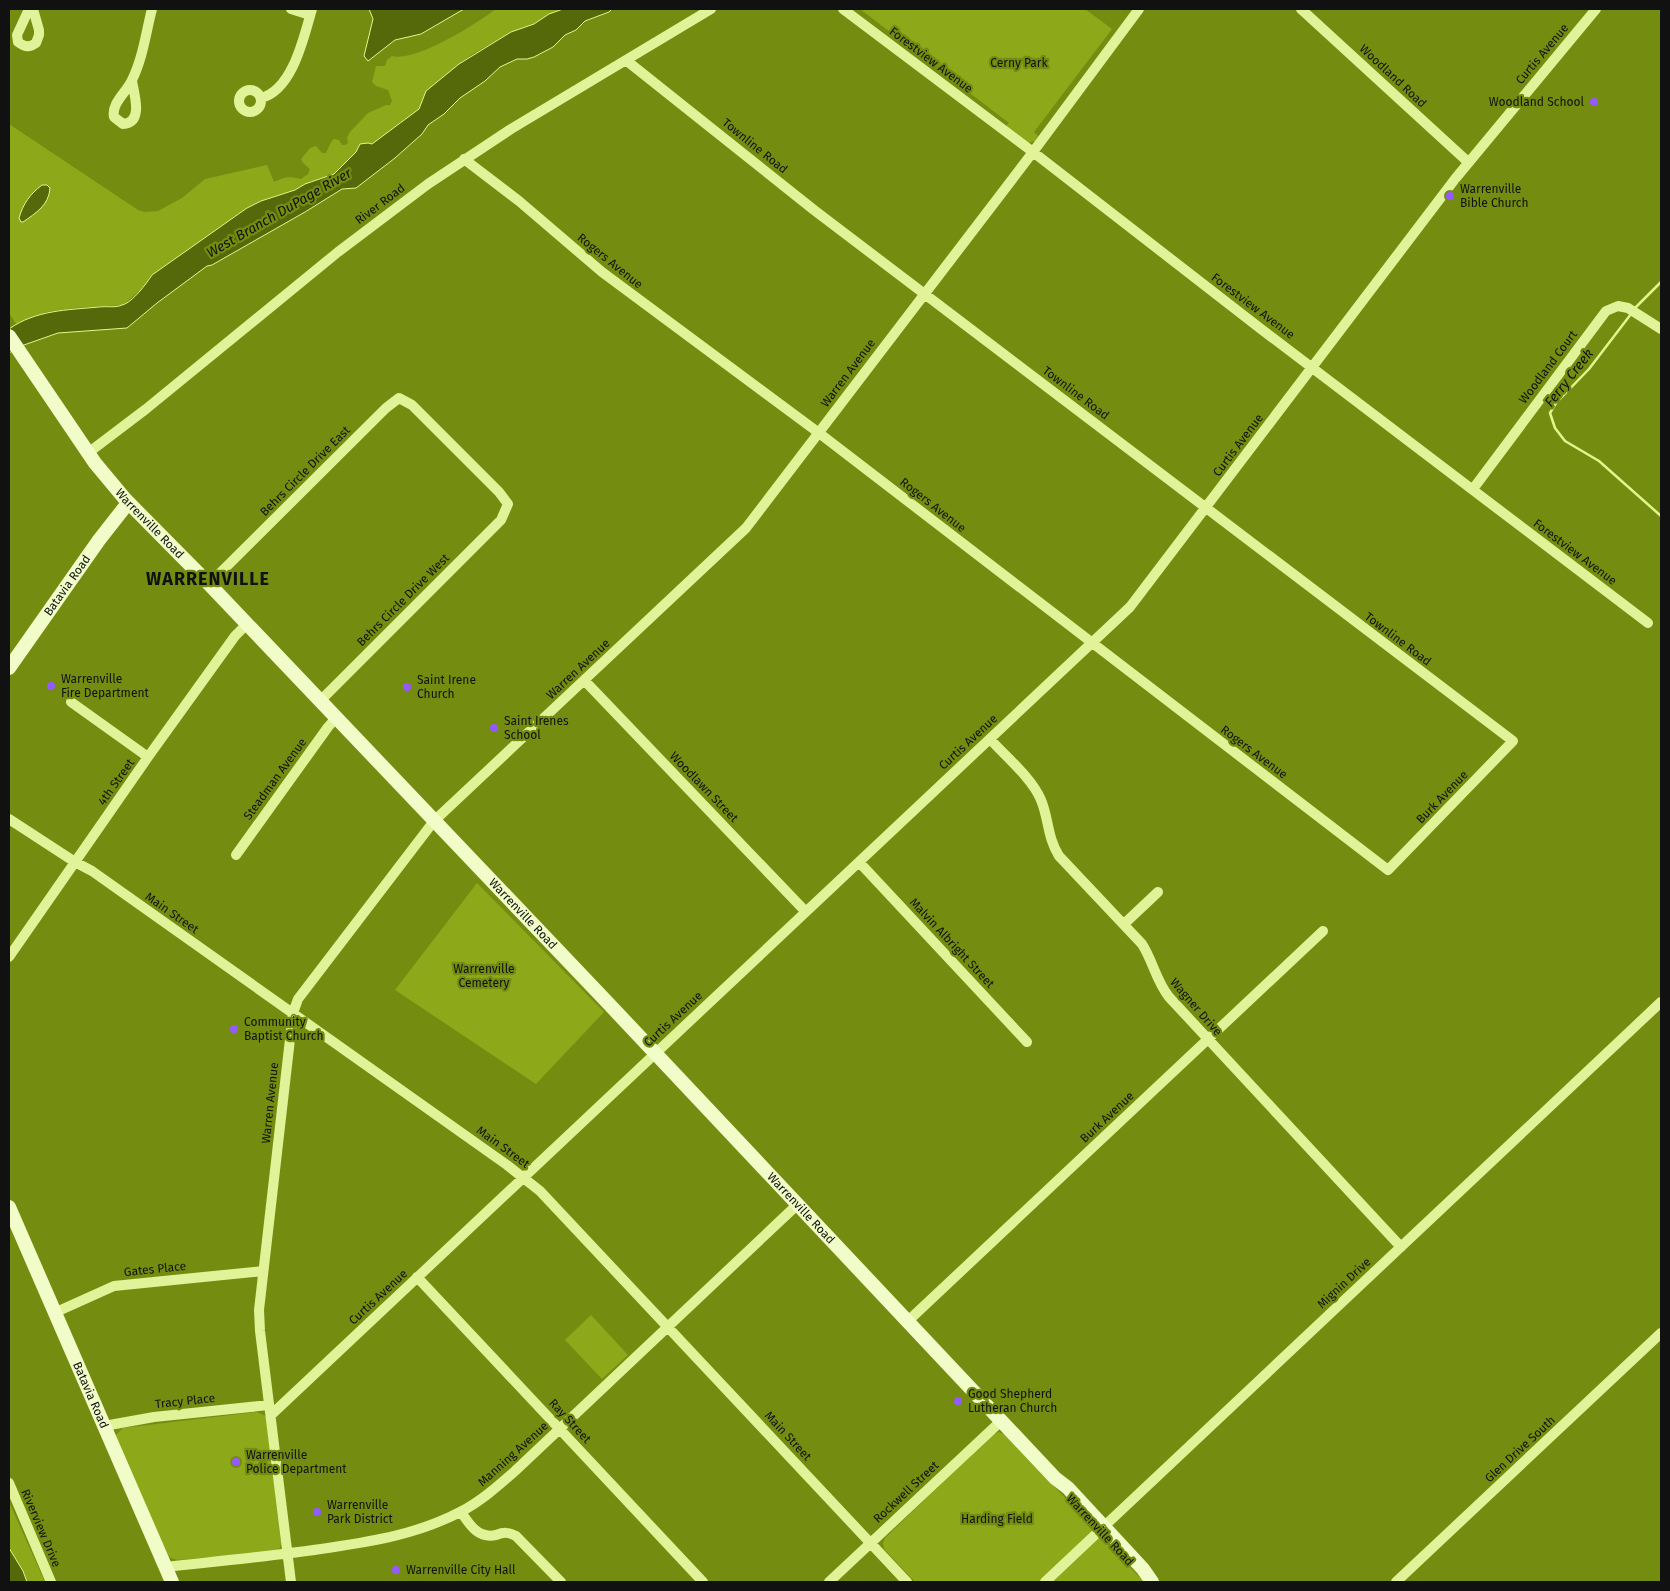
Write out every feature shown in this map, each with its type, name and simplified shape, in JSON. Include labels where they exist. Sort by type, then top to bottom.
[{"type":"main road","name":"Warrenville Road","points":[[9,336],[101,472],[128,503],[209,584],[655,1053],[1055,1478],[1062,1490],[1101,1528],[1138,1571],[1150,1580]]},
{"type":"main road","name":"Batavia Road","points":[[9,668],[128,503]]},
{"type":"main road","name":"Batavia Road","points":[[9,1208],[172,1582]]},
{"type":"street","points":[[29,9],[17,38],[21,44],[29,46],[36,43],[39,35],[33,9]]},
{"type":"street","points":[[132,81],[141,55],[152,9]]},
{"type":"street","points":[[261,98],[279,88],[287,78],[311,12],[291,9]]},
{"type":"street","name":"River Road","points":[[88,453],[146,409],[399,204],[464,159],[711,9]]},
{"type":"street","name":"Forestview Avenue","points":[[843,9],[1033,152],[1648,623]]},
{"type":"street","name":"Warren Avenue","points":[[291,1582],[260,1331],[260,1310],[293,1013],[298,999],[434,821],[746,528],[1033,152],[1139,9]]},
{"type":"street","name":"Woodland Road","points":[[1301,9],[1468,162]]},
{"type":"street","name":"Curtis Avenue","points":[[270,1410],[418,1277],[1130,607],[1468,162],[1596,9]]},
{"type":"street","name":"Townline Road","points":[[627,60],[814,210],[1513,741]]},
{"type":"street","name":"Rogers Avenue","points":[[464,159],[519,201],[602,272],[819,433],[1388,870]]},
{"type":"street","name":"Woodland Court","points":[[1473,489],[1600,318],[1613,307],[1618,306],[1633,310],[1661,329]]},
{"type":"street","name":"Behrs Circle Drive East","points":[[209,584],[386,408],[400,398],[412,405],[423,416]]},
{"type":"street","name":"Behrs Circle Drive West","points":[[320,701],[504,516],[508,504],[499,492],[423,416]]},
{"type":"street","name":"4th Street","points":[[9,957],[148,757],[235,636],[247,624]]},
{"type":"street","name":"Woodlawn Street","points":[[584,680],[806,912]]},
{"type":"street","points":[[71,702],[148,757]]},
{"type":"street","name":"Steadman Avenue","points":[[236,855],[336,718]]},
{"type":"street","name":"Wagner Drive","points":[[990,739],[1036,790],[1041,800],[1051,841],[1059,856],[1124,924],[1147,952],[1163,990],[1401,1247]]},
{"type":"street","name":"Burk Avenue","points":[[1388,870],[1513,741]]},
{"type":"street","name":"Main Street","points":[[9,818],[75,862],[92,871],[540,1191],[907,1582]]},
{"type":"street","name":"Malvin Albright Street","points":[[859,862],[1027,1042]]},
{"type":"street","points":[[1124,924],[1158,892]]},
{"type":"street","name":"Burk Avenue","points":[[908,1321],[1323,931]]},
{"type":"street","name":"Mignin Drive","points":[[1044,1582],[1661,1002]]},
{"type":"street","name":"Manning Avenue","points":[[165,1567],[287,1554],[374,1541],[398,1536],[431,1525],[461,1512],[502,1483],[798,1204]]},
{"type":"street","name":"Gates Place","points":[[54,1313],[114,1286],[263,1271]]},
{"type":"street","name":"Ray Street","points":[[418,1277],[704,1582]]},
{"type":"street","name":"Glen Drive South","points":[[1396,1582],[1661,1333]]},
{"type":"street","name":"Tracy Place","points":[[104,1426],[154,1417],[270,1410]]},
{"type":"street","name":"Rockwell Street","points":[[829,1582],[1001,1421]]},
{"type":"street","name":"Riverview Drive","points":[[9,1483],[51,1582]]},
{"type":"street","points":[[461,1512],[478,1533],[487,1536],[508,1532],[516,1536],[561,1582]]},
{"type":"green space","points":[[496,9],[563,9],[549,14],[534,24],[511,32],[471,55],[427,90],[419,109],[372,145],[359,147],[334,174],[247,208],[152,275],[145,286],[123,305],[74,308],[47,312],[16,324],[9,313],[9,124],[138,210],[145,212],[158,211],[182,198],[205,179],[267,165],[274,182],[287,178],[301,179],[308,174],[310,169],[301,159],[310,148],[316,146],[322,153],[326,153],[334,139],[339,140],[342,145],[345,145],[348,143],[347,137],[350,132],[368,113],[390,105],[392,101],[388,90],[376,86],[372,82],[376,66],[385,66],[387,60],[392,56],[403,56],[430,48],[475,24]]},
{"type":"green space","name":"Cerny Park","points":[[860,9],[1085,9],[1112,29],[1034,132],[1038,136],[1035,141],[1028,143],[1005,127],[1009,123]]},
{"type":"green space","name":"Warrenville Cemetery","points":[[477,883],[604,1012],[536,1084],[395,990]]},
{"type":"green space","points":[[591,1315],[628,1355],[602,1379],[565,1340]]},
{"type":"green space","points":[[257,1412],[266,1416],[281,1543],[280,1548],[273,1552],[178,1560],[171,1558],[166,1554],[116,1439],[116,1435],[123,1428]]},
{"type":"green space","name":"Harding Field","points":[[999,1432],[1006,1435],[1144,1582],[915,1582],[884,1549],[883,1543],[885,1538],[992,1435]]},
{"type":"green space","points":[[9,1502],[45,1582],[9,1582]]},
{"type":"water","points":[[369,9],[464,9],[421,34],[395,40],[368,61],[364,56],[373,19]]},
{"type":"water","name":"West Branch DuPage River","points":[[563,9],[612,9],[609,12],[585,21],[576,30],[565,35],[553,47],[534,57],[517,59],[500,67],[428,125],[422,134],[395,158],[356,188],[342,189],[305,212],[212,265],[207,266],[127,328],[58,333],[21,346],[9,353],[9,329],[41,314],[117,306],[130,301],[152,275],[247,208],[334,174],[356,152],[360,144],[372,144],[419,109],[426,91],[459,64],[511,32],[534,24],[549,14]]},
{"type":"water","points":[[42,185],[47,185],[50,188],[47,199],[37,212],[21,222],[19,218],[25,204]]},
{"type":"water","points":[[9,1548],[23,1571],[27,1582],[9,1582]]},
{"type":"waterway","name":"Ferry Creek","points":[[1634,309],[1661,282]]},
{"type":"waterway","name":"Ferry Creek","points":[[1631,314],[1589,369],[1556,403],[1550,413],[1555,428],[1565,441],[1599,461],[1661,516]]},
{"type":"place","name":"Woodland School","points":[[1594,102]]},
{"type":"place","name":"Warrenville Bible Church","points":[[1450,196]]},
{"type":"place","name":"Warrenville Fire Department","points":[[51,686]]},
{"type":"place","name":"Saint Irene Church","points":[[407,687]]},
{"type":"place","name":"Saint Irenes School","points":[[494,728]]},
{"type":"place","name":"Community Baptist Church","points":[[234,1029]]},
{"type":"place","name":"Good Shepherd Lutheran Church","points":[[958,1401]]},
{"type":"place","name":"Warrenville Police Department","points":[[236,1462]]},
{"type":"place","name":"Warrenville Park District","points":[[317,1512]]},
{"type":"place","name":"Warrenville City Hall","points":[[396,1570]]},
{"type":"district","name":"WARRENVILLE","points":[[208,579]]}]
